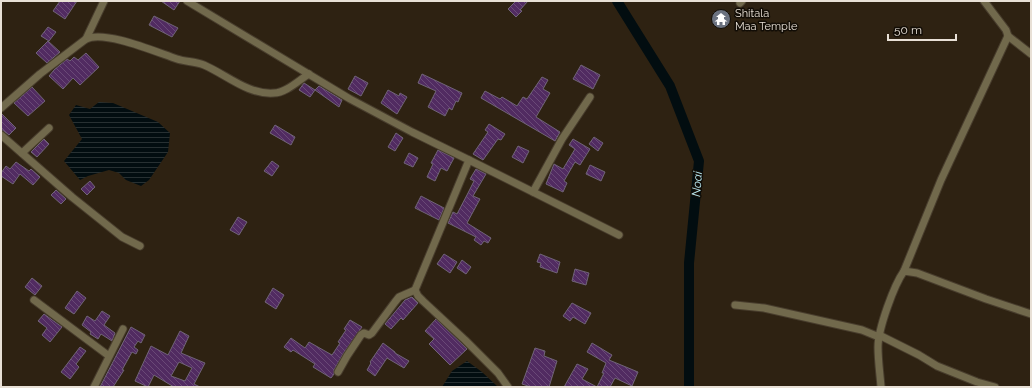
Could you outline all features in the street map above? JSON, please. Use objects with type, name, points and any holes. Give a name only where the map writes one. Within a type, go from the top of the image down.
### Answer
[{"type":"street","points":[[86,39],[104,1]]},
{"type":"street","points":[[187,1],[350,99],[412,132],[619,235]]},
{"type":"street","points":[[984,1],[1006,30],[1008,36],[1031,54]]},
{"type":"street","points":[[881,387],[878,347],[879,336],[894,288],[904,271],[941,180],[1008,36]]},
{"type":"street","points":[[1,108],[40,74],[90,37],[100,37],[138,45],[180,60],[202,64],[230,80],[263,93],[282,92],[309,74]]},
{"type":"street","points":[[533,192],[562,139],[590,98]]},
{"type":"street","points":[[22,153],[49,128]]},
{"type":"street","points":[[1,135],[122,238],[140,246]]},
{"type":"street","points":[[469,160],[416,290],[418,296],[498,373],[508,387]]},
{"type":"street","points":[[904,271],[917,273],[1031,314]]},
{"type":"street","points":[[338,372],[346,356],[361,335],[364,333],[369,335],[372,334],[394,302],[416,290]]},
{"type":"street","points":[[34,300],[109,356]]},
{"type":"street","points":[[735,305],[764,308],[862,330],[879,336],[919,355],[937,366],[977,382],[995,387]]},
{"type":"street","points":[[94,387],[123,329]]},
{"type":"shaded area","points":[[99,102],[113,103],[158,122],[170,133],[168,152],[149,180],[141,186],[126,180],[119,173],[109,170],[80,180],[64,161],[82,139],[69,115],[76,105],[90,109]]},
{"type":"shaded area","points":[[467,361],[482,372],[498,387],[442,387],[452,371]]},
{"type":"building","points":[[60,1],[77,1],[65,19],[53,11]]},
{"type":"building","points":[[161,1],[180,1],[174,10]]},
{"type":"building","points":[[516,1],[528,1],[516,17],[508,9]]},
{"type":"building","points":[[154,16],[178,28],[172,37],[149,25]]},
{"type":"building","points":[[48,27],[56,32],[49,41],[41,36]]},
{"type":"building","points":[[48,41],[60,52],[47,63],[36,53]]},
{"type":"building","points":[[86,53],[99,67],[80,85],[73,78],[63,89],[49,76],[67,59],[70,61],[74,57],[78,60]]},
{"type":"building","points":[[581,65],[600,75],[593,89],[573,79]]},
{"type":"building","points":[[422,74],[462,93],[458,102],[456,101],[452,110],[449,108],[445,116],[428,107],[436,91],[418,83]]},
{"type":"building","points":[[355,76],[368,83],[361,96],[348,89]]},
{"type":"building","points":[[542,77],[548,80],[543,89],[550,93],[536,117],[560,132],[555,141],[481,98],[485,91],[500,99],[502,97],[517,106],[523,97],[527,99]]},
{"type":"building","points":[[304,83],[315,90],[310,97],[299,90]]},
{"type":"building","points":[[319,86],[342,100],[339,107],[315,90]]},
{"type":"building","points":[[32,87],[45,101],[28,116],[14,103]]},
{"type":"building","points":[[388,90],[399,96],[400,93],[407,97],[397,114],[381,103]]},
{"type":"building","points":[[1,113],[16,128],[9,135],[1,129]]},
{"type":"building","points":[[489,124],[505,134],[501,140],[498,139],[483,160],[473,154],[488,132],[485,130]]},
{"type":"building","points":[[275,125],[295,137],[291,145],[270,133]]},
{"type":"building","points":[[396,133],[403,138],[395,151],[388,147]]},
{"type":"building","points":[[594,137],[603,143],[598,151],[589,144]]},
{"type":"building","points":[[44,139],[49,144],[37,157],[31,152]]},
{"type":"building","points":[[573,139],[590,149],[580,165],[575,162],[564,181],[567,183],[563,192],[546,184],[554,164],[563,169],[575,149],[569,145]]},
{"type":"building","points":[[518,146],[529,151],[523,163],[512,157]]},
{"type":"building","points":[[438,150],[454,158],[447,171],[441,168],[435,181],[427,177],[433,164],[431,163]]},
{"type":"building","points":[[409,153],[418,158],[413,167],[404,163]]},
{"type":"building","points":[[272,161],[279,166],[272,176],[264,171]]},
{"type":"building","points":[[16,162],[29,171],[31,169],[40,177],[33,185],[20,174],[13,184],[1,176],[1,173],[6,166],[10,169]]},
{"type":"building","points":[[590,165],[605,172],[601,181],[586,174]]},
{"type":"building","points":[[476,169],[486,174],[473,196],[480,199],[467,223],[491,238],[488,243],[484,241],[481,245],[474,240],[476,237],[448,223],[453,212],[457,214],[468,193],[474,181],[470,179]]},
{"type":"building","points":[[90,181],[95,187],[87,195],[81,189]]},
{"type":"building","points":[[56,190],[66,199],[61,204],[51,195]]},
{"type":"building","points":[[421,196],[444,208],[439,220],[415,208]]},
{"type":"building","points":[[238,217],[247,222],[239,235],[230,230]]},
{"type":"building","points":[[444,254],[457,262],[450,273],[437,264]]},
{"type":"building","points":[[540,254],[560,262],[557,273],[540,267],[541,263],[537,262]]},
{"type":"building","points":[[462,260],[471,267],[466,274],[457,268]]},
{"type":"building","points":[[575,269],[589,273],[586,285],[572,281]]},
{"type":"building","points":[[32,278],[42,286],[35,295],[25,287]]},
{"type":"building","points":[[273,288],[284,295],[276,309],[265,302]]},
{"type":"building","points":[[77,291],[86,298],[74,314],[65,308]]},
{"type":"building","points":[[412,297],[418,303],[403,320],[401,318],[391,329],[385,324],[405,300]]},
{"type":"building","points":[[572,303],[591,313],[585,324],[573,317],[570,321],[563,316]]},
{"type":"building","points":[[102,311],[110,316],[104,325],[115,333],[112,341],[101,334],[98,339],[90,334],[91,332],[82,325],[87,316],[95,321]]},
{"type":"building","points":[[44,314],[62,327],[50,342],[42,335],[47,328],[38,321]]},
{"type":"building","points":[[436,319],[467,349],[450,365],[429,344],[434,339],[425,331]]},
{"type":"building","points":[[350,320],[362,327],[343,354],[331,378],[313,367],[315,364],[293,350],[291,352],[284,347],[291,338],[305,348],[309,342],[332,355],[340,343],[338,342],[346,330],[344,329]]},
{"type":"building","points":[[131,327],[145,335],[141,343],[138,341],[134,347],[138,350],[136,354],[132,352],[122,370],[124,370],[113,387],[100,387]]},
{"type":"building","points":[[180,331],[189,336],[181,353],[205,363],[194,384],[200,387],[174,387],[154,375],[148,387],[135,381],[151,346],[168,355]],"holes":[[[179,362],[192,368],[185,381],[171,376]]]},
{"type":"building","points":[[383,343],[395,353],[409,361],[404,368],[387,358],[375,376],[367,370],[371,363],[370,362]]},
{"type":"building","points":[[592,343],[612,355],[609,360],[638,372],[632,386],[615,378],[610,387],[597,387],[604,373],[602,373],[606,363],[587,352]]},
{"type":"building","points":[[80,347],[86,351],[76,364],[79,367],[70,379],[61,372]]},
{"type":"building","points":[[535,348],[545,351],[544,356],[557,361],[549,387],[531,387],[522,384]]},
{"type":"building","points":[[577,364],[588,369],[582,379],[597,387],[564,387]]},
{"type":"waterway","name":"Noai","points":[[617,1],[670,86],[699,161],[689,263],[689,387]]},
{"type":"place","name":"Shitala Maa Temple","points":[[721,19]]}]
